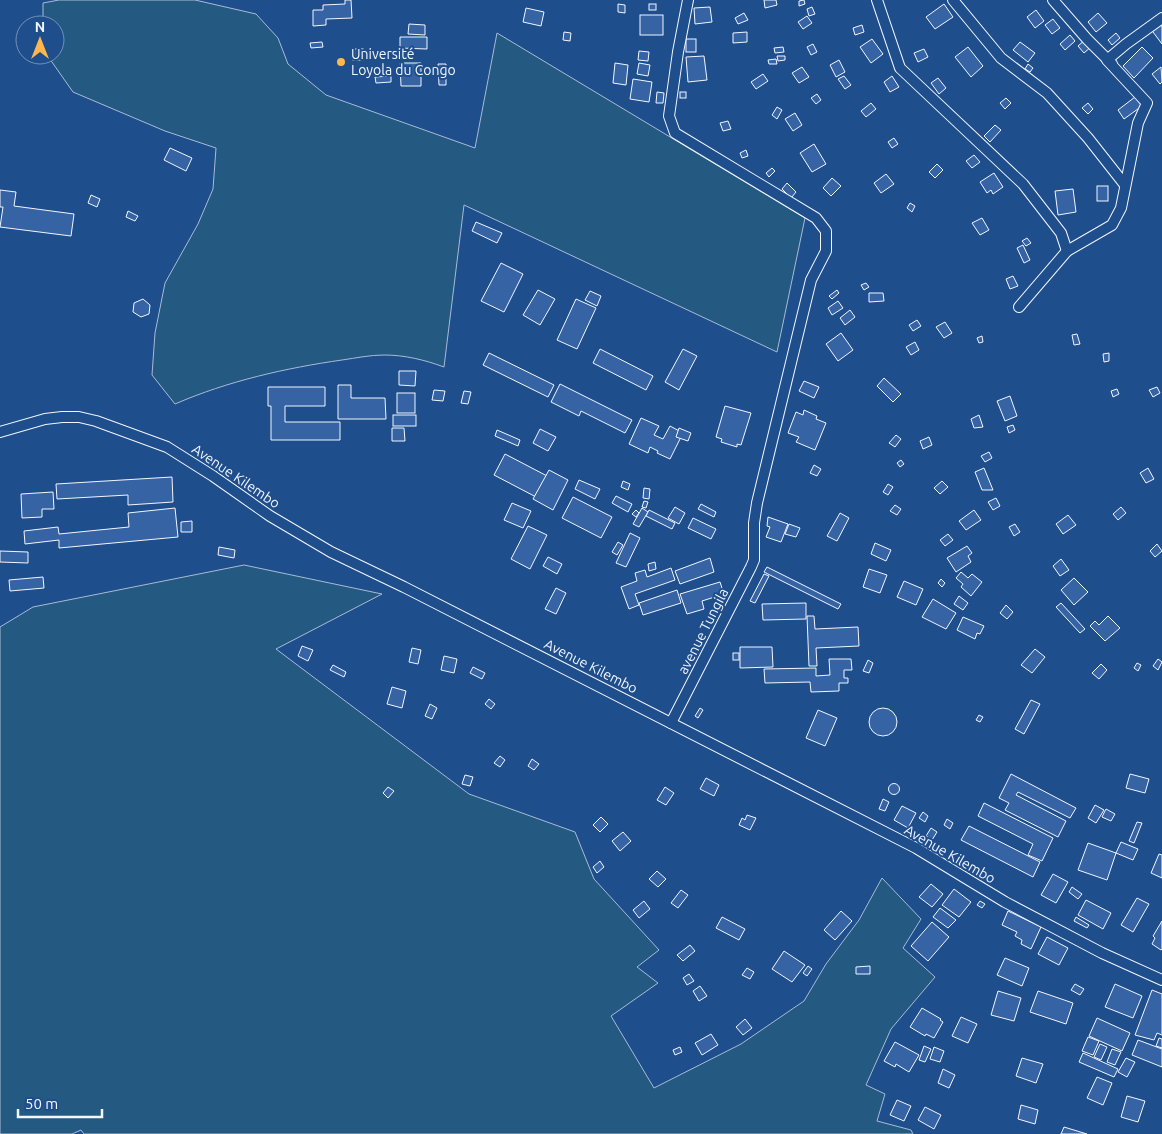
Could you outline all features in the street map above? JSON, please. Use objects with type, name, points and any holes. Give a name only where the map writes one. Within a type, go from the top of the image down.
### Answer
[{"type":"street","name":"avenue Tungila","points":[[671,723],[752,567],[756,503],[811,280],[826,250],[826,231],[816,218],[676,133],[669,116],[688,0]]},
{"type":"street","points":[[878,0],[900,68],[1023,184],[1061,233],[1067,251]]},
{"type":"street","points":[[953,0],[1001,58],[1047,94],[1088,138],[1125,185]]},
{"type":"street","points":[[1019,307],[1067,251],[1112,225],[1121,208],[1138,123],[1147,103],[1053,0]]},
{"type":"street","points":[[1107,60],[1162,18]]},
{"type":"street","name":"Avenue Kilembo","points":[[0,432],[46,420],[62,417],[79,417],[96,421],[166,447],[213,476],[270,516],[331,552],[412,591],[916,848],[1005,902],[1093,948],[1162,980]]},
{"type":"shaded area","points":[[59,0],[195,0],[256,14],[278,38],[288,64],[326,95],[475,148],[497,33],[805,218],[777,352],[464,205],[444,367],[400,356],[363,357],[257,376],[175,404],[152,375],[155,333],[165,283],[198,224],[213,189],[216,148],[165,131],[73,92],[54,65],[65,65],[65,15],[43,15],[43,3]]},
{"type":"shaded area","points":[[244,565],[382,594],[276,649],[469,794],[575,832],[594,879],[659,950],[637,967],[658,983],[611,1016],[654,1088],[741,1044],[804,1001],[826,964],[859,920],[882,878],[921,919],[903,948],[935,977],[891,1029],[866,1085],[885,1094],[877,1121],[911,1130],[913,1134],[84,1134],[81,1130],[72,1134],[0,1134],[0,627],[33,607]]},
{"type":"building","points":[[345,0],[351,0],[352,18],[326,19],[326,25],[313,26],[313,10],[323,10],[323,5],[345,4]]},
{"type":"building","points":[[764,0],[776,0],[777,5],[765,8]]},
{"type":"building","points":[[804,0],[805,4],[799,6],[799,1]]},
{"type":"building","points":[[618,4],[625,5],[625,13],[618,12]]},
{"type":"building","points":[[649,4],[656,4],[656,10],[649,10]]},
{"type":"building","points":[[944,4],[953,17],[935,29],[926,17]]},
{"type":"building","points":[[710,7],[712,22],[695,24],[694,8]]},
{"type":"building","points":[[812,7],[815,14],[809,16],[807,9]]},
{"type":"building","points":[[526,8],[544,12],[541,26],[523,22]]},
{"type":"building","points":[[1036,10],[1044,21],[1035,28],[1027,17]]},
{"type":"building","points":[[744,13],[748,20],[738,24],[735,18]]},
{"type":"building","points":[[1098,13],[1107,23],[1096,32],[1088,22]]},
{"type":"building","points":[[640,15],[663,15],[663,35],[640,35]]},
{"type":"building","points":[[807,16],[812,23],[803,29],[798,22]]},
{"type":"building","points":[[1053,19],[1060,28],[1052,34],[1045,25]]},
{"type":"building","points":[[1159,21],[1162,26],[1162,44],[1150,28]]},
{"type":"building","points":[[409,24],[425,25],[425,35],[408,34]]},
{"type":"building","points":[[862,25],[864,32],[855,35],[853,28]]},
{"type":"building","points":[[564,32],[571,33],[570,41],[563,40]]},
{"type":"building","points":[[747,32],[747,42],[733,43],[733,33]]},
{"type":"building","points":[[1116,33],[1120,38],[1112,45],[1108,40]]},
{"type":"building","points":[[1070,35],[1075,41],[1065,50],[1060,44]]},
{"type":"building","points":[[400,37],[427,37],[427,49],[400,48]]},
{"type":"building","points":[[686,39],[696,39],[696,52],[686,52]]},
{"type":"building","points":[[872,39],[883,54],[871,63],[860,47]]},
{"type":"building","points":[[1086,39],[1092,46],[1084,53],[1078,46]]},
{"type":"building","points":[[322,42],[323,47],[311,48],[310,43]]},
{"type":"building","points":[[1020,42],[1035,53],[1028,62],[1013,50]]},
{"type":"building","points":[[813,44],[817,52],[811,55],[807,47]]},
{"type":"building","points":[[783,47],[784,52],[775,53],[774,48]]},
{"type":"building","points":[[968,47],[983,66],[971,77],[955,57]]},
{"type":"building","points":[[1142,47],[1153,58],[1134,78],[1123,66]]},
{"type":"building","points":[[353,49],[363,49],[363,60],[353,60]]},
{"type":"building","points":[[924,49],[928,57],[918,62],[914,53]]},
{"type":"building","points":[[639,51],[649,52],[648,61],[638,60]]},
{"type":"building","points":[[704,56],[707,80],[688,82],[686,57]]},
{"type":"building","points":[[777,56],[785,56],[785,60],[778,61]]},
{"type":"building","points":[[776,59],[777,64],[769,64],[768,60]]},
{"type":"building","points":[[839,60],[845,72],[836,77],[830,65]]},
{"type":"building","points":[[400,63],[421,63],[421,86],[401,86]]},
{"type":"building","points":[[615,63],[628,65],[626,85],[613,83]]},
{"type":"building","points":[[639,63],[650,65],[648,76],[637,74]]},
{"type":"building","points":[[438,64],[446,64],[446,85],[439,85]]},
{"type":"building","points":[[1028,64],[1033,68],[1030,72],[1025,69]]},
{"type":"building","points":[[390,66],[391,73],[382,74],[381,67]]},
{"type":"building","points":[[802,67],[809,77],[799,83],[792,73]]},
{"type":"building","points":[[1161,67],[1162,82],[1160,84],[1152,74]]},
{"type":"building","points":[[763,74],[768,81],[756,89],[751,82]]},
{"type":"building","points":[[391,76],[391,82],[376,83],[375,77]]},
{"type":"building","points":[[844,76],[851,85],[845,89],[838,79]]},
{"type":"building","points":[[892,76],[899,87],[890,92],[884,82]]},
{"type":"building","points":[[938,78],[946,88],[939,94],[931,83]]},
{"type":"building","points":[[633,79],[652,82],[649,102],[630,99]]},
{"type":"building","points":[[657,92],[664,93],[663,103],[656,103]]},
{"type":"building","points":[[680,92],[686,92],[686,98],[680,98]]},
{"type":"building","points":[[817,94],[821,100],[816,104],[811,98]]},
{"type":"building","points":[[1135,97],[1142,106],[1124,119],[1118,110]]},
{"type":"building","points":[[1006,98],[1011,103],[1005,109],[1000,103]]},
{"type":"building","points":[[871,103],[876,109],[866,117],[861,111]]},
{"type":"building","points":[[1088,103],[1093,109],[1088,114],[1082,108]]},
{"type":"building","points":[[777,107],[782,110],[777,119],[772,115]]},
{"type":"building","points":[[795,113],[802,125],[793,131],[785,119]]},
{"type":"building","points":[[728,121],[731,129],[723,131],[720,123]]},
{"type":"building","points":[[995,125],[1001,130],[990,142],[984,136]]},
{"type":"building","points":[[894,138],[898,144],[892,148],[888,142]]},
{"type":"building","points":[[814,144],[826,164],[812,172],[800,153]]},
{"type":"building","points":[[170,148],[192,158],[186,171],[164,160]]},
{"type":"building","points":[[746,150],[748,156],[742,158],[740,153]]},
{"type":"building","points":[[974,155],[980,162],[972,168],[966,161]]},
{"type":"building","points":[[937,164],[943,170],[935,178],[929,172]]},
{"type":"building","points":[[772,168],[775,171],[769,177],[766,173]]},
{"type":"building","points":[[994,173],[1003,187],[993,194],[991,190],[987,193],[980,182]]},
{"type":"building","points":[[886,174],[894,184],[881,193],[874,183]]},
{"type":"building","points":[[832,178],[841,186],[831,196],[823,188]]},
{"type":"building","points":[[787,183],[796,192],[791,198],[782,189]]},
{"type":"building","points":[[1097,186],[1108,186],[1108,201],[1097,201]]},
{"type":"building","points":[[1073,189],[1076,212],[1058,215],[1055,191]]},
{"type":"building","points":[[0,190],[16,192],[14,206],[74,214],[71,236],[0,227],[3,207],[0,207]]},
{"type":"building","points":[[91,195],[100,199],[97,207],[88,203]]},
{"type":"building","points":[[910,203],[915,206],[912,212],[907,208]]},
{"type":"building","points":[[128,211],[138,216],[135,221],[126,217]]},
{"type":"building","points":[[982,218],[989,230],[980,235],[972,223]]},
{"type":"building","points":[[476,222],[502,233],[497,243],[472,231]]},
{"type":"building","points":[[1027,238],[1031,243],[1026,246],[1022,241]]},
{"type":"building","points":[[1023,245],[1030,260],[1024,263],[1017,248]]},
{"type":"building","points":[[501,263],[523,274],[504,312],[481,301]]},
{"type":"building","points":[[1013,276],[1018,286],[1010,289],[1006,279]]},
{"type":"building","points":[[866,283],[869,287],[864,290],[861,285]]},
{"type":"building","points":[[538,290],[555,299],[540,325],[523,315]]},
{"type":"building","points":[[837,290],[839,293],[832,299],[829,296]]},
{"type":"building","points":[[590,291],[601,296],[597,306],[585,300]]},
{"type":"building","points":[[869,293],[883,293],[884,301],[869,302]]},
{"type":"building","points":[[143,299],[150,305],[149,314],[141,317],[133,312],[134,303]]},
{"type":"building","points":[[576,299],[596,308],[577,349],[557,340]]},
{"type":"building","points":[[838,301],[843,308],[832,315],[828,308]]},
{"type":"building","points":[[850,310],[855,317],[845,325],[840,318]]},
{"type":"building","points":[[917,320],[921,326],[913,331],[909,325]]},
{"type":"building","points":[[945,322],[952,333],[944,338],[936,327]]},
{"type":"building","points":[[841,333],[853,350],[838,361],[826,344]]},
{"type":"building","points":[[1077,334],[1080,344],[1074,345],[1072,335]]},
{"type":"building","points":[[982,336],[983,342],[979,343],[977,338]]},
{"type":"building","points":[[915,342],[919,350],[911,355],[906,347]]},
{"type":"building","points":[[600,349],[653,376],[646,390],[593,363]]},
{"type":"building","points":[[683,349],[697,356],[679,390],[665,382]]},
{"type":"building","points":[[489,353],[554,385],[548,397],[483,365]]},
{"type":"building","points":[[1109,353],[1109,361],[1104,362],[1103,354]]},
{"type":"building","points":[[399,371],[416,371],[415,386],[399,385]]},
{"type":"building","points":[[884,378],[901,394],[893,402],[877,386]]},
{"type":"building","points":[[804,381],[819,387],[814,398],[799,391]]},
{"type":"building","points":[[560,384],[632,420],[625,433],[581,411],[579,416],[551,402]]},
{"type":"building","points":[[338,385],[351,385],[351,398],[385,398],[386,419],[338,419]]},
{"type":"building","points":[[268,387],[325,387],[325,406],[285,406],[285,422],[340,422],[340,440],[271,440],[271,406],[268,406]]},
{"type":"building","points":[[1157,387],[1160,393],[1153,397],[1149,390]]},
{"type":"building","points":[[1117,389],[1119,394],[1113,397],[1111,391]]},
{"type":"building","points":[[434,390],[445,391],[443,401],[432,400]]},
{"type":"building","points":[[464,391],[471,392],[468,404],[461,403]]},
{"type":"building","points":[[397,393],[415,393],[415,413],[397,413]]},
{"type":"building","points":[[1010,396],[1017,416],[1005,421],[997,401]]},
{"type":"building","points":[[725,406],[751,413],[741,445],[737,444],[737,447],[721,442],[722,439],[716,437]]},
{"type":"building","points":[[804,410],[817,416],[816,419],[826,423],[815,450],[796,442],[799,437],[788,433],[796,412],[803,415]]},
{"type":"building","points":[[393,415],[416,415],[416,426],[393,426]]},
{"type":"building","points":[[979,415],[983,427],[974,428],[971,419]]},
{"type":"building","points":[[641,418],[659,426],[654,435],[663,439],[670,426],[683,433],[670,459],[657,453],[658,451],[650,447],[648,453],[629,444]]},
{"type":"building","points":[[1013,425],[1015,430],[1009,433],[1007,427]]},
{"type":"building","points":[[392,428],[404,428],[405,441],[392,441]]},
{"type":"building","points":[[679,428],[691,433],[688,441],[676,437]]},
{"type":"building","points":[[540,429],[556,437],[548,451],[533,443]]},
{"type":"building","points":[[497,430],[520,440],[518,446],[495,436]]},
{"type":"building","points":[[896,435],[901,439],[895,447],[889,443]]},
{"type":"building","points":[[929,437],[932,445],[923,449],[920,441]]},
{"type":"building","points":[[989,452],[992,458],[985,462],[981,456]]},
{"type":"building","points":[[505,454],[549,477],[538,498],[494,475]]},
{"type":"building","points":[[901,460],[904,464],[900,467],[897,463]]},
{"type":"building","points":[[814,465],[821,469],[817,476],[810,473]]},
{"type":"building","points":[[984,468],[993,490],[982,490],[975,472]]},
{"type":"building","points":[[1148,468],[1154,479],[1146,483],[1140,473]]},
{"type":"building","points":[[549,470],[568,480],[553,510],[533,499]]},
{"type":"building","points":[[172,477],[173,502],[128,505],[128,495],[57,499],[56,484]]},
{"type":"building","points":[[579,480],[600,489],[595,499],[575,489]]},
{"type":"building","points":[[623,481],[630,484],[628,490],[621,487]]},
{"type":"building","points":[[942,481],[948,487],[940,494],[934,488]]},
{"type":"building","points":[[888,484],[893,487],[888,495],[883,492]]},
{"type":"building","points":[[644,488],[650,489],[649,499],[643,498]]},
{"type":"building","points":[[53,492],[54,509],[42,509],[42,517],[22,518],[21,494]]},
{"type":"building","points":[[616,496],[632,504],[628,512],[612,503]]},
{"type":"building","points":[[573,497],[612,517],[601,538],[562,518]]},
{"type":"building","points":[[996,498],[1000,506],[993,510],[988,502]]},
{"type":"building","points":[[644,501],[648,502],[646,508],[642,507]]},
{"type":"building","points":[[512,503],[531,511],[523,528],[504,520]]},
{"type":"building","points":[[701,504],[716,512],[714,517],[698,509]]},
{"type":"building","points":[[895,505],[901,509],[897,515],[890,511]]},
{"type":"building","points":[[675,507],[685,513],[679,524],[668,518]]},
{"type":"building","points":[[1121,507],[1126,513],[1118,520],[1113,514]]},
{"type":"building","points":[[175,508],[178,537],[59,548],[59,540],[25,544],[24,531],[58,527],[59,534],[129,527],[128,513]]},
{"type":"building","points":[[642,508],[648,512],[639,527],[633,524]]},
{"type":"building","points":[[636,510],[639,513],[636,517],[632,514]]},
{"type":"building","points":[[649,510],[675,523],[672,529],[646,516]]},
{"type":"building","points":[[974,510],[981,520],[966,530],[959,521]]},
{"type":"building","points":[[840,513],[849,518],[837,541],[827,536]]},
{"type":"building","points":[[1068,515],[1076,525],[1063,534],[1056,524]]},
{"type":"building","points":[[768,517],[788,524],[781,542],[766,537],[770,527],[767,526]]},
{"type":"building","points":[[693,518],[716,529],[711,539],[688,528]]},
{"type":"building","points":[[192,521],[192,532],[181,532],[181,522]]},
{"type":"building","points":[[789,524],[800,528],[796,537],[785,534]]},
{"type":"building","points":[[1015,524],[1020,532],[1014,536],[1009,527]]},
{"type":"building","points":[[528,526],[547,535],[530,569],[511,559]]},
{"type":"building","points":[[630,533],[640,538],[626,567],[616,563]]},
{"type":"building","points":[[948,534],[953,540],[945,546],[940,540]]},
{"type":"building","points":[[618,542],[623,545],[617,555],[612,552]]},
{"type":"building","points":[[875,543],[891,550],[886,561],[871,554]]},
{"type":"building","points":[[1157,544],[1162,551],[1155,557],[1150,551]]},
{"type":"building","points":[[967,546],[972,553],[968,556],[971,562],[956,572],[947,558]]},
{"type":"building","points":[[219,547],[235,550],[234,558],[218,555]]},
{"type":"building","points":[[0,551],[28,552],[28,563],[0,562]]},
{"type":"building","points":[[548,557],[562,564],[557,574],[543,566]]},
{"type":"building","points":[[710,558],[714,572],[680,584],[675,571]]},
{"type":"building","points":[[1061,559],[1069,570],[1060,576],[1053,566]]},
{"type":"building","points":[[655,562],[656,569],[649,571],[648,564]]},
{"type":"building","points":[[767,567],[841,604],[838,609],[764,572]]},
{"type":"building","points":[[671,568],[675,580],[635,594],[639,605],[629,609],[621,587],[637,581],[635,573],[645,570],[647,577]]},
{"type":"building","points":[[869,569],[887,575],[880,593],[863,587]]},
{"type":"building","points":[[961,572],[968,578],[972,574],[982,582],[971,596],[961,587],[963,584],[956,578]]},
{"type":"building","points":[[764,574],[769,576],[755,603],[750,601]]},
{"type":"building","points":[[43,577],[44,588],[10,591],[9,580]]},
{"type":"building","points":[[1074,578],[1088,592],[1074,605],[1061,590]]},
{"type":"building","points":[[941,579],[945,583],[942,587],[938,583]]},
{"type":"building","points":[[904,581],[923,589],[916,605],[897,597]]},
{"type":"building","points":[[720,582],[724,594],[702,601],[704,609],[687,614],[680,594]]},
{"type":"building","points":[[556,588],[566,593],[556,614],[545,609]]},
{"type":"building","points":[[677,590],[681,603],[643,615],[639,603]]},
{"type":"building","points":[[959,596],[968,603],[963,610],[954,604]]},
{"type":"building","points":[[933,599],[956,613],[946,629],[922,617]]},
{"type":"building","points":[[806,603],[806,619],[763,620],[762,604]]},
{"type":"building","points":[[1061,603],[1085,629],[1080,633],[1056,607]]},
{"type":"building","points":[[1006,605],[1013,612],[1007,619],[1000,613]]},
{"type":"building","points":[[807,616],[814,616],[815,629],[858,627],[859,646],[816,648],[817,666],[809,666]]},
{"type":"building","points":[[1108,616],[1120,628],[1105,641],[1090,626],[1095,621],[1099,625]]},
{"type":"building","points":[[963,617],[984,626],[980,634],[977,633],[975,639],[957,630]]},
{"type":"building","points":[[302,646],[313,650],[308,661],[298,656]]},
{"type":"building","points":[[740,647],[772,647],[773,667],[740,668]]},
{"type":"building","points":[[412,648],[421,650],[418,664],[409,662]]},
{"type":"building","points":[[1035,649],[1045,657],[1032,673],[1021,665]]},
{"type":"building","points":[[733,653],[739,653],[739,660],[733,660]]},
{"type":"building","points":[[444,656],[457,659],[454,673],[441,670]]},
{"type":"building","points":[[829,659],[851,659],[852,670],[844,670],[844,678],[848,678],[848,683],[839,683],[839,691],[811,692],[810,682],[765,683],[764,669],[816,668],[816,676],[830,675]]},
{"type":"building","points":[[1158,659],[1162,662],[1158,670],[1153,666]]},
{"type":"building","points":[[868,660],[873,663],[869,673],[863,671]]},
{"type":"building","points":[[1137,663],[1141,665],[1138,671],[1134,668]]},
{"type":"building","points":[[1101,664],[1107,670],[1099,679],[1092,673]]},
{"type":"building","points":[[333,665],[346,672],[344,677],[330,670]]},
{"type":"building","points":[[473,667],[485,673],[482,679],[470,673]]},
{"type":"building","points":[[610,673],[619,678],[616,682],[607,677]]},
{"type":"building","points":[[392,687],[406,691],[402,708],[387,704]]},
{"type":"building","points":[[489,699],[495,704],[491,709],[485,704]]},
{"type":"building","points":[[1031,700],[1040,704],[1024,734],[1015,729]]},
{"type":"building","points":[[430,704],[437,708],[432,719],[425,716]]},
{"type":"building","points":[[700,708],[703,710],[698,718],[695,716]]},
{"type":"building","points":[[883,708],[893,712],[897,722],[893,732],[883,736],[873,732],[869,722],[873,712]]},
{"type":"building","points":[[818,710],[837,718],[825,746],[806,738]]},
{"type":"building","points":[[979,715],[983,717],[980,722],[976,720]]},
{"type":"building","points":[[500,756],[505,760],[500,767],[494,763]]},
{"type":"building","points":[[532,759],[539,764],[534,770],[528,766]]},
{"type":"building","points":[[1011,774],[1076,808],[1070,818],[1018,792],[1016,795],[1066,821],[1058,837],[1005,810],[1009,803],[999,798]]},
{"type":"building","points":[[1130,774],[1149,779],[1145,793],[1126,788]]},
{"type":"building","points":[[465,775],[473,777],[470,786],[462,784]]},
{"type":"building","points":[[706,778],[719,785],[714,796],[700,789]]},
{"type":"building","points":[[894,783],[900,789],[894,795],[888,789]]},
{"type":"building","points":[[388,787],[394,791],[388,798],[383,793]]},
{"type":"building","points":[[665,787],[674,793],[666,805],[657,800]]},
{"type":"building","points":[[883,799],[889,802],[885,811],[879,809]]},
{"type":"building","points":[[984,803],[1053,838],[1042,861],[1028,855],[1033,844],[978,816]]},
{"type":"building","points":[[1095,805],[1104,810],[1096,823],[1088,818]]},
{"type":"building","points":[[902,806],[916,813],[908,828],[894,820]]},
{"type":"building","points":[[1106,809],[1115,814],[1111,821],[1102,817]]},
{"type":"building","points":[[923,812],[928,816],[925,822],[919,818]]},
{"type":"building","points":[[747,815],[756,818],[750,830],[739,825],[742,818],[745,820]]},
{"type":"building","points":[[601,817],[608,824],[600,832],[593,825]]},
{"type":"building","points":[[947,819],[953,823],[950,829],[944,825]]},
{"type":"building","points":[[1137,822],[1142,823],[1134,843],[1129,841]]},
{"type":"building","points":[[969,826],[1040,862],[1033,877],[961,840]]},
{"type":"building","points":[[931,828],[937,832],[932,840],[926,836]]},
{"type":"building","points":[[623,832],[631,841],[620,851],[612,841]]},
{"type":"building","points":[[1121,842],[1138,849],[1133,860],[1116,853]]},
{"type":"building","points":[[1088,843],[1116,853],[1107,880],[1078,870]]},
{"type":"building","points":[[1159,854],[1162,855],[1162,878],[1151,873]]},
{"type":"building","points":[[600,861],[604,867],[597,873],[593,867]]},
{"type":"building","points":[[657,871],[666,879],[658,887],[649,879]]},
{"type":"building","points":[[1053,874],[1068,882],[1056,903],[1041,895]]},
{"type":"building","points":[[931,884],[943,894],[932,907],[919,897]]},
{"type":"building","points":[[1072,887],[1082,894],[1078,899],[1069,892]]},
{"type":"building","points":[[954,889],[971,902],[959,917],[942,905]]},
{"type":"building","points":[[681,890],[688,895],[678,908],[671,903]]},
{"type":"building","points":[[1137,898],[1149,904],[1133,932],[1121,925]]},
{"type":"building","points":[[1086,900],[1111,913],[1103,929],[1078,915]]},
{"type":"building","points":[[644,901],[650,909],[639,918],[633,910]]},
{"type":"building","points":[[980,901],[985,904],[982,908],[977,905]]},
{"type":"building","points":[[940,908],[956,920],[948,928],[933,917]]},
{"type":"building","points":[[841,911],[852,921],[835,940],[824,930]]},
{"type":"building","points":[[1008,911],[1041,927],[1031,949],[1021,944],[1022,940],[1015,936],[1017,932],[1002,925]]},
{"type":"building","points":[[722,917],[745,929],[739,940],[716,928]]},
{"type":"building","points":[[1076,917],[1089,925],[1087,928],[1074,921]]},
{"type":"building","points":[[1162,921],[1161,950],[1152,944],[1155,938],[1153,936]]},
{"type":"building","points":[[932,922],[949,937],[928,961],[911,946]]},
{"type":"building","points":[[1047,937],[1068,948],[1059,965],[1038,954]]},
{"type":"building","points":[[690,945],[695,951],[683,961],[677,955]]},
{"type":"building","points":[[784,951],[805,965],[792,982],[772,969]]},
{"type":"building","points":[[1005,958],[1029,968],[1022,986],[997,975]]},
{"type":"building","points":[[808,966],[812,969],[807,976],[803,973]]},
{"type":"building","points":[[870,966],[870,974],[856,974],[856,967]]},
{"type":"building","points":[[747,968],[754,972],[750,979],[742,975]]},
{"type":"building","points":[[689,974],[694,981],[687,985],[683,978]]},
{"type":"building","points":[[1075,984],[1084,989],[1080,995],[1071,990]]},
{"type":"building","points":[[1115,984],[1142,996],[1133,1018],[1105,1007]]},
{"type":"building","points":[[700,986],[707,996],[699,1001],[693,991]]},
{"type":"building","points":[[1152,990],[1162,994],[1162,1035],[1157,1033],[1154,1040],[1135,1035]]},
{"type":"building","points":[[998,991],[1021,998],[1014,1021],[991,1015]]},
{"type":"building","points":[[1038,991],[1073,1003],[1066,1024],[1030,1012]]},
{"type":"building","points":[[922,1008],[943,1022],[934,1038],[926,1034],[925,1036],[910,1027]]},
{"type":"building","points":[[961,1017],[977,1024],[968,1043],[952,1036]]},
{"type":"building","points":[[1097,1018],[1130,1033],[1122,1051],[1089,1036]]},
{"type":"building","points":[[745,1019],[752,1028],[743,1035],[736,1027]]},
{"type":"building","points":[[711,1034],[718,1045],[702,1055],[695,1043]]},
{"type":"building","points":[[1088,1037],[1099,1041],[1093,1055],[1082,1051]]},
{"type":"building","points":[[1159,1038],[1162,1039],[1162,1048],[1156,1046]]},
{"type":"building","points":[[1138,1040],[1162,1049],[1162,1067],[1132,1055]]},
{"type":"building","points":[[895,1042],[919,1055],[909,1072],[896,1064],[895,1067],[884,1061]]},
{"type":"building","points":[[1100,1044],[1107,1047],[1101,1060],[1094,1057]]},
{"type":"building","points":[[924,1046],[931,1049],[925,1062],[919,1060]]},
{"type":"building","points":[[680,1047],[682,1052],[675,1055],[673,1050]]},
{"type":"building","points":[[934,1047],[944,1051],[940,1062],[930,1059]]},
{"type":"building","points":[[1112,1049],[1121,1052],[1115,1065],[1107,1062]]},
{"type":"building","points":[[1083,1053],[1118,1069],[1114,1077],[1079,1062]]},
{"type":"building","points":[[1022,1058],[1043,1064],[1036,1083],[1016,1076]]},
{"type":"building","points":[[1126,1058],[1135,1062],[1127,1077],[1118,1072]]},
{"type":"building","points":[[943,1069],[955,1075],[949,1088],[938,1083]]},
{"type":"building","points":[[1097,1077],[1112,1083],[1103,1105],[1087,1098]]},
{"type":"building","points":[[1127,1096],[1145,1101],[1138,1122],[1121,1117]]},
{"type":"building","points":[[897,1100],[911,1106],[904,1121],[890,1115]]},
{"type":"building","points":[[1021,1105],[1038,1110],[1035,1124],[1018,1119]]},
{"type":"building","points":[[925,1107],[941,1115],[934,1129],[918,1120]]},
{"type":"building","points":[[1064,1127],[1087,1134],[1061,1134]]},
{"type":"place","name":"Université Loyola du Congo","points":[[341,62]]}]
